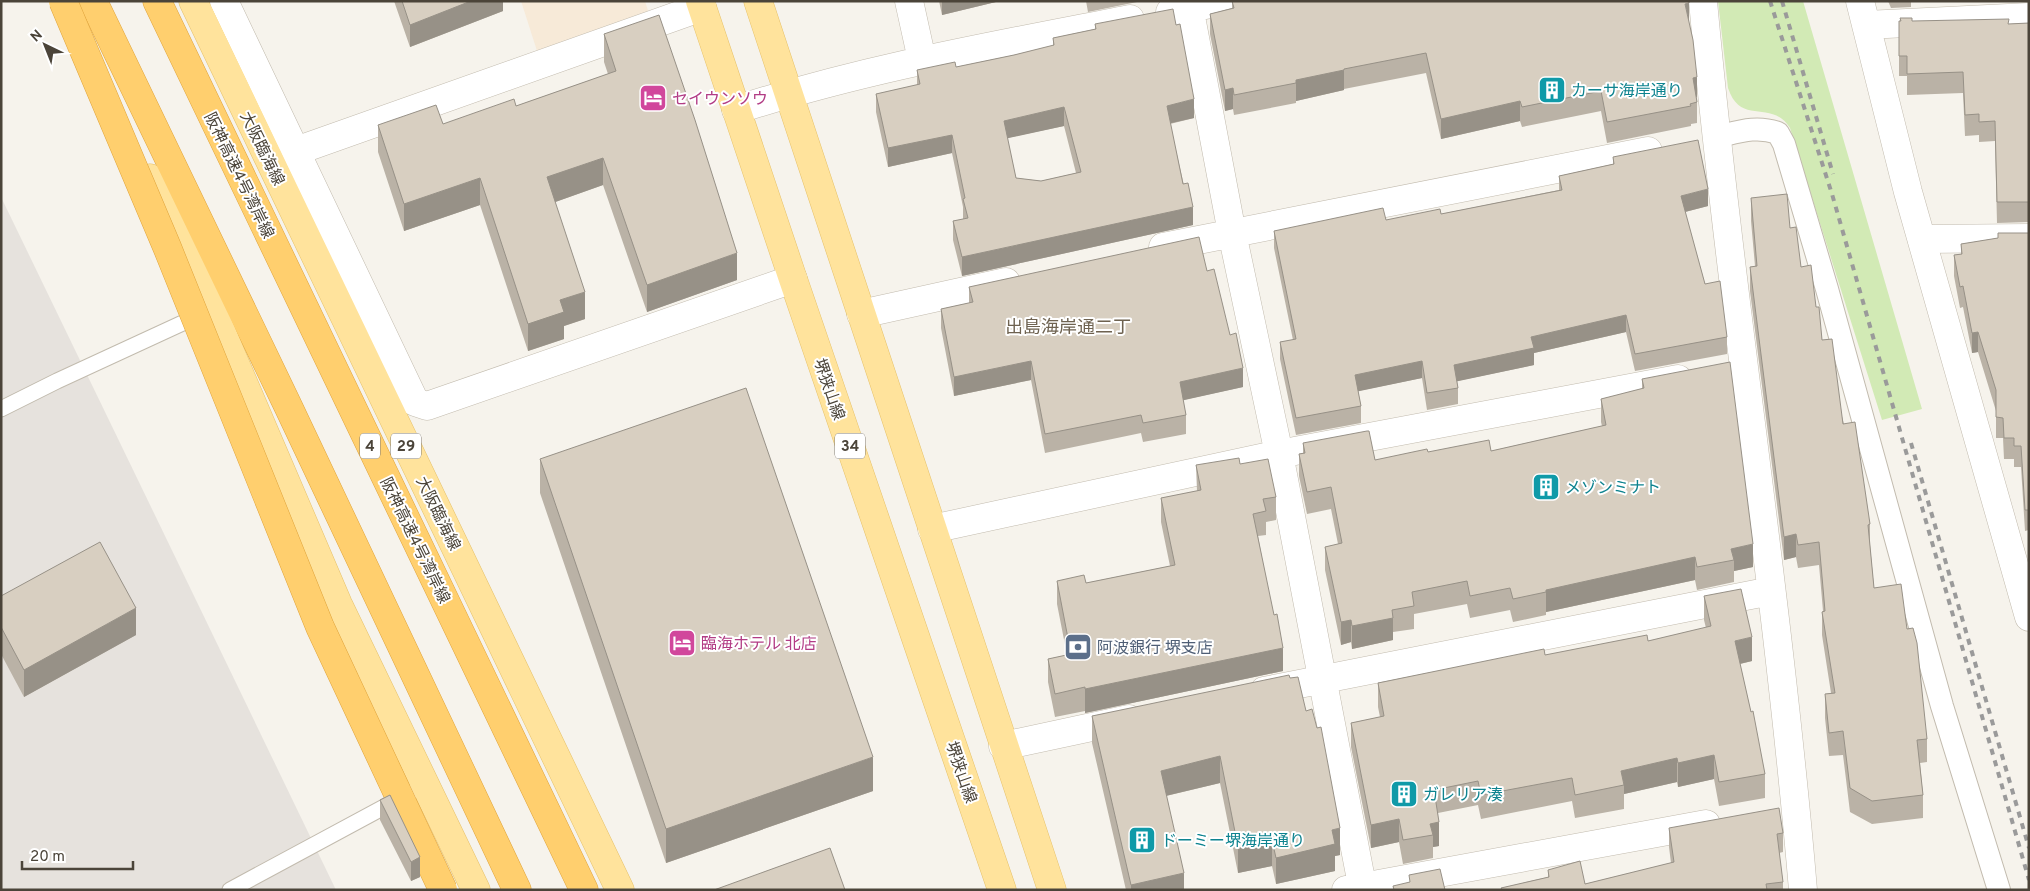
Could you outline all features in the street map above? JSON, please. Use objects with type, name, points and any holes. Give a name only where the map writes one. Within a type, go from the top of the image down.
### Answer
[{"type":"highway","points":[[63,1],[167,247],[320,627],[442,890]]},
{"type":"highway","points":[[93,1],[284,397],[517,890]]},
{"type":"highway","name":"阪神高速4号湾岸線","points":[[157,1],[584,890]]},
{"type":"highway","points":[[540,798],[589,890]]},
{"type":"main road","points":[[59,1],[187,251],[338,604],[476,890]]},
{"type":"main road","name":"大阪臨海線","points":[[193,1],[620,890]]},
{"type":"main road","points":[[758,1],[1052,890]]},
{"type":"main road","name":"堺狭山線","points":[[701,4],[1002,890]]},
{"type":"street","points":[[224,1],[415,402],[427,406],[793,279]]},
{"type":"street","points":[[909,1],[922,60]]},
{"type":"street","points":[[736,110],[788,93],[922,60],[1188,5],[1225,1]]},
{"type":"street","points":[[1703,1],[1696,141],[1745,366],[1796,808],[1803,890]]},
{"type":"street","points":[[296,151],[701,4]]},
{"type":"street","points":[[1188,5],[1232,233],[1279,454],[1322,679],[1357,889],[1729,820]]},
{"type":"street","points":[[2029,17],[1863,13],[1922,239],[2029,617]]},
{"type":"street","points":[[1139,252],[1750,129],[1765,128],[1778,133],[1784,144],[1827,289],[1942,706],[1998,890]]},
{"type":"street","points":[[1922,239],[2029,238]]},
{"type":"street","points":[[861,314],[1033,276]]},
{"type":"street","points":[[932,529],[1279,454],[1745,366]]},
{"type":"street","points":[[1244,695],[1771,590]]},
{"type":"street","points":[[1003,746],[1158,713]]},
{"type":"street","points":[[1767,813],[1796,808]]},
{"type":"lane","points":[[1,409],[57,381],[212,310]]},
{"type":"lane","points":[[230,890],[425,785]]},
{"type":"shaded area","points":[[521,1],[645,1],[650,17],[538,54]]},
{"type":"shaded area","points":[[1,197],[152,509],[336,890],[1,890]]},
{"type":"green space","points":[[1718,1],[1803,1],[1922,409],[1882,420],[1790,128],[1782,119],[1774,115],[1748,110],[1740,106],[1734,100],[1728,88]]},
{"type":"building","points":[[402,1],[471,1],[410,25]]},
{"type":"building","points":[[1232,1],[1689,1],[1689,3],[1685,4],[1693,40],[1697,77],[1693,78],[1697,102],[1690,104],[1691,106],[1607,122],[1601,91],[1522,107],[1520,101],[1441,119],[1426,53],[1344,69],[1296,80],[1296,83],[1234,95],[1233,88],[1225,90],[1210,14],[1234,8]]},
{"type":"building","points":[[1173,9],[1176,25],[1180,24],[1194,99],[1167,106],[1183,184],[1188,183],[1193,207],[962,257],[953,221],[968,218],[952,135],[888,148],[876,94],[920,84],[917,70],[955,62],[956,67],[1054,45],[1053,38],[1096,29],[1095,24]],"holes":[[[1064,107],[1081,172],[1041,181],[1016,178],[1004,121]]]},
{"type":"building","points":[[659,15],[695,120],[737,253],[647,285],[603,158],[547,177],[585,292],[560,300],[564,312],[528,324],[480,178],[404,204],[378,125],[436,105],[443,124],[514,99],[516,106],[616,71],[604,34]]},
{"type":"building","points":[[1900,18],[1912,18],[1912,21],[2009,19],[2008,24],[2029,23],[2029,202],[1997,202],[1995,121],[1979,122],[1979,114],[1965,115],[1963,72],[1907,74],[1907,56],[1899,56]]},
{"type":"building","points":[[1698,140],[1708,189],[1681,196],[1705,284],[1720,281],[1727,337],[1635,354],[1626,315],[1531,337],[1534,348],[1454,365],[1458,388],[1427,393],[1422,361],[1355,375],[1361,406],[1296,418],[1280,342],[1296,339],[1274,231],[1383,208],[1386,220],[1440,209],[1441,214],[1562,190],[1559,176],[1614,164],[1613,157]]},
{"type":"building","points":[[1787,194],[1790,228],[1796,227],[1801,267],[1811,265],[1816,307],[1819,307],[1822,340],[1832,339],[1843,424],[1855,422],[1870,524],[1868,525],[1874,588],[1901,584],[1907,629],[1913,628],[1917,643],[1927,739],[1917,740],[1923,795],[1872,801],[1850,788],[1843,731],[1829,733],[1825,694],[1835,693],[1822,612],[1825,611],[1819,542],[1798,545],[1796,534],[1784,537],[1750,267],[1757,266],[1751,198]]},
{"type":"building","points":[[1998,233],[2029,233],[2029,510],[2025,510],[2021,446],[2014,446],[2014,438],[2004,438],[2003,418],[1996,417],[1996,390],[1978,332],[1972,333],[1963,286],[1960,287],[1954,255],[1962,254],[1961,244],[1998,238]]},
{"type":"building","points":[[1199,237],[1207,271],[1214,269],[1230,335],[1236,333],[1243,368],[1180,382],[1186,415],[1143,423],[1141,415],[1045,434],[1031,361],[954,377],[941,309],[973,302],[969,287]]},
{"type":"building","points":[[1730,362],[1753,544],[1731,549],[1734,560],[1697,567],[1695,557],[1513,599],[1510,588],[1470,596],[1467,581],[1412,592],[1414,606],[1392,610],[1393,618],[1352,626],[1351,620],[1341,622],[1325,547],[1342,543],[1331,487],[1307,492],[1299,454],[1305,453],[1303,443],[1369,431],[1375,460],[1427,449],[1428,452],[1489,440],[1491,451],[1606,425],[1601,399],[1644,388],[1642,379]]},
{"type":"building","points":[[746,388],[873,757],[666,829],[540,459]]},
{"type":"building","points":[[1239,458],[1240,464],[1268,459],[1276,497],[1263,499],[1266,511],[1253,514],[1274,615],[1277,614],[1283,648],[1055,694],[1048,659],[1071,654],[1057,581],[1084,575],[1086,583],[1175,565],[1161,498],[1201,490],[1196,465]]},
{"type":"building","points":[[100,542],[136,608],[24,670],[1,627],[1,596]]},
{"type":"building","points":[[1741,589],[1752,637],[1735,641],[1751,712],[1753,711],[1765,774],[1719,782],[1714,755],[1678,763],[1677,758],[1621,771],[1624,785],[1575,795],[1572,778],[1481,795],[1478,781],[1434,790],[1439,822],[1430,824],[1433,835],[1403,840],[1399,819],[1371,825],[1351,723],[1384,716],[1378,683],[1544,649],[1545,655],[1647,635],[1648,641],[1711,626],[1704,596]]},
{"type":"building","points":[[1289,675],[1290,678],[1298,677],[1306,711],[1312,709],[1317,728],[1321,727],[1340,828],[1332,830],[1335,844],[1276,858],[1272,840],[1238,847],[1220,756],[1161,771],[1184,873],[1131,885],[1092,716]]},
{"type":"building","points":[[390,795],[420,857],[411,862],[380,800]]},
{"type":"building","points":[[1779,808],[1783,833],[1777,834],[1783,882],[1766,884],[1767,890],[1502,890],[1501,888],[1549,877],[1548,870],[1580,861],[1585,884],[1674,862],[1669,828]]},
{"type":"building","points":[[830,848],[845,890],[714,890]]},
{"type":"building","points":[[1440,869],[1445,890],[1394,890],[1393,886],[1410,882],[1409,875]]},
{"type":"railway","points":[[1770,1],[1832,194],[2029,880]]},
{"type":"railway","points":[[1782,1],[1833,174]]},
{"type":"railway","points":[[1911,443],[2029,848]]},
{"type":"place","name":"カーサ海岸通り","points":[[1552,90]]},
{"type":"place","name":"セイウンソウ","points":[[653,98]]},
{"type":"place","name":"メゾンミナト","points":[[1546,487]]},
{"type":"place","name":"臨海ホテル 北店","points":[[682,643]]},
{"type":"place","name":"阿波銀行 堺支店","points":[[1078,647]]},
{"type":"place","name":"ガレリア湊","points":[[1404,794]]},
{"type":"place","name":"ドーミー堺海岸通り","points":[[1142,840]]},
{"type":"district","name":"出島海岸通二丁","points":[[1068,327]]}]
